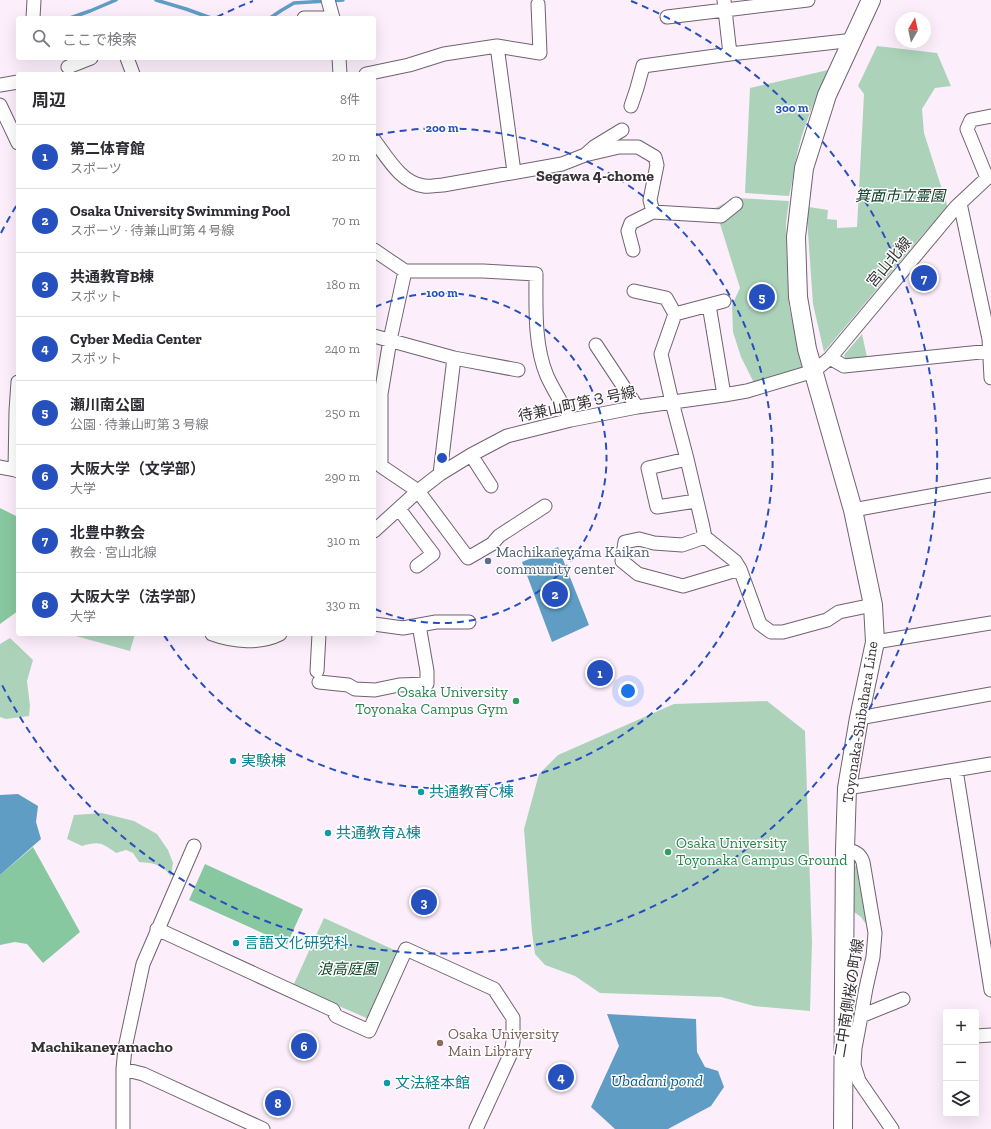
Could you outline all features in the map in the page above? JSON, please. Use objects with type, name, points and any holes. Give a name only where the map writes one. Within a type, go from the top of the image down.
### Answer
[{"type":"street","points":[[33,16],[34,0]]},
{"type":"street","points":[[667,17],[724,5],[808,0]]},
{"type":"street","name":"Toyonaka-Shibahara Line","points":[[843,1129],[844,850],[847,788],[859,718],[875,642],[873,605],[853,510],[808,349],[798,297],[796,237],[804,168],[827,95],[854,40],[871,0]]},
{"type":"street","points":[[376,72],[409,65],[444,54],[497,46],[540,52],[538,4]]},
{"type":"street","points":[[724,5],[730,54]]},
{"type":"street","points":[[310,16],[330,10]]},
{"type":"street","points":[[631,106],[642,66],[854,40]]},
{"type":"street","points":[[497,46],[514,172]]},
{"type":"street","points":[[68,66],[85,60]]},
{"type":"street","points":[[127,60],[132,72]]},
{"type":"street","points":[[339,60],[340,72]]},
{"type":"street","points":[[0,85],[16,82]]},
{"type":"street","points":[[0,105],[16,139]]},
{"type":"street","points":[[989,177],[967,129],[971,120],[991,116]]},
{"type":"street","points":[[585,155],[594,147],[622,130]]},
{"type":"street","points":[[376,143],[397,170],[410,181],[424,186],[443,185],[537,169],[562,164],[585,155],[619,147],[638,147],[655,157],[657,165],[650,200],[654,212]]},
{"type":"street","name":"宮山北線","points":[[814,371],[830,358],[960,203],[989,177]]},
{"type":"street","points":[[960,203],[988,339],[991,378]]},
{"type":"street","points":[[633,250],[628,231],[631,223],[654,212],[721,216],[736,204]]},
{"type":"street","points":[[376,251],[405,271],[483,271],[536,274],[537,327],[542,374],[571,420]]},
{"type":"street","points":[[405,271],[390,340],[381,394],[381,466],[418,491],[468,558],[492,544],[499,536],[545,506]]},
{"type":"street","points":[[634,291],[666,298],[675,314],[661,354],[705,537],[735,561],[740,569],[760,624],[771,632],[783,632],[828,620],[839,612],[873,605]]},
{"type":"street","points":[[675,314],[724,301]]},
{"type":"street","points":[[709,305],[724,395]]},
{"type":"street","points":[[376,336],[454,358],[518,370]]},
{"type":"street","points":[[596,345],[637,407]]},
{"type":"street","points":[[830,358],[844,366],[990,351]]},
{"type":"street","points":[[440,474],[454,358]]},
{"type":"street","name":"待兼山町第３号線","points":[[376,529],[418,491],[440,474],[471,455],[507,436],[571,420],[637,407],[747,391],[814,371]]},
{"type":"street","points":[[471,455],[491,486]]},
{"type":"street","points":[[687,459],[648,468],[657,507],[696,501]]},
{"type":"street","points":[[0,467],[16,470]]},
{"type":"street","points":[[853,510],[991,486]]},
{"type":"street","points":[[399,509],[433,554],[418,566]]},
{"type":"street","points":[[705,537],[682,545],[654,543],[639,539],[625,542],[622,561],[638,574],[683,586],[740,569]]},
{"type":"street","points":[[376,624],[403,628],[436,622],[469,622]]},
{"type":"street","points":[[875,642],[991,623]]},
{"type":"street","points":[[319,636],[318,676],[348,685],[355,689],[375,690],[399,685],[427,684],[427,671],[419,625]]},
{"type":"street","points":[[218,636],[248,641],[270,639],[276,636]]},
{"type":"street","points":[[859,718],[991,694]]},
{"type":"street","points":[[847,788],[991,764]]},
{"type":"street","points":[[956,770],[987,935],[991,990]]},
{"type":"street","points":[[123,1129],[125,1048],[143,964],[194,846]]},
{"type":"street","name":"二中南側桜の町線","points":[[844,850],[855,852],[861,857],[863,862],[875,933],[873,957],[855,1048],[854,1065],[859,1081],[892,1129]]},
{"type":"street","points":[[158,929],[333,1010],[336,1016],[369,1031],[406,949],[494,989],[513,1018],[513,1042],[511,1053],[476,1129]]},
{"type":"street","points":[[861,1016],[902,1000]]},
{"type":"street","points":[[979,1036],[991,1035]]},
{"type":"street","points":[[124,1069],[143,1074],[263,1129]]},
{"type":"green space","name":"箕面市立霊園","points":[[877,46],[937,53],[951,86],[935,88],[922,109],[924,133],[948,208],[925,232],[824,352],[813,304],[807,218],[809,207],[828,210],[827,219],[837,220],[837,228],[857,227],[864,94],[858,86]]},
{"type":"green space","points":[[828,70],[804,129],[789,196],[745,193],[750,88]]},
{"type":"green space","points":[[736,198],[789,201],[786,223],[789,306],[803,369],[754,383],[741,357],[733,332],[732,305],[740,288],[715,208]]},
{"type":"green space","points":[[862,334],[867,357],[845,358],[844,355]]},
{"type":"green space","points":[[0,508],[16,516],[16,612],[0,624]]},
{"type":"green space","points":[[76,636],[134,636],[130,651]]},
{"type":"green space","points":[[10,638],[33,660],[27,681],[30,706],[29,716],[6,719],[0,717],[0,644]]},
{"type":"green space","name":"Osaka University Toyonaka Campus Ground","points":[[767,701],[805,731],[812,942],[810,1011],[754,1006],[721,997],[600,993],[575,976],[545,965],[535,954],[524,829],[539,774],[558,755],[674,704]]},
{"type":"green space","points":[[102,813],[134,821],[157,834],[168,850],[173,863],[171,876],[157,865],[139,862],[133,853],[126,850],[116,853],[97,843],[82,846],[67,839],[74,815]]},
{"type":"green space","points":[[33,847],[80,932],[43,963],[27,944],[15,942],[0,945],[0,875]]},
{"type":"green space","points":[[205,864],[303,909],[287,944],[189,900]]},
{"type":"green space","points":[[858,865],[866,924],[861,917],[854,912],[855,866]]},
{"type":"green space","name":"浪高庭園","points":[[324,918],[401,953],[371,1020],[293,986]]},
{"type":"water","points":[[558,547],[589,625],[552,642],[522,562]]},
{"type":"water","points":[[18,794],[38,806],[36,822],[41,839],[0,875],[0,795]]},
{"type":"water","name":"Ubadani pond","points":[[607,1014],[696,1019],[697,1052],[705,1067],[718,1071],[724,1087],[711,1106],[668,1129],[615,1129],[591,1107],[619,1046]]},
{"type":"waterway","points":[[76,16],[116,0]]},
{"type":"waterway","points":[[156,0],[205,16]]},
{"type":"waterway","points":[[273,16],[294,3],[343,0]]},
{"type":"place","name":"北豊中教会","points":[[924,278]]},
{"type":"place","name":"瀬川南公園","points":[[762,297]]},
{"type":"place","name":"Machikaneyama Kaikan community center","points":[[488,561]]},
{"type":"place","name":"Osaka University Swimming Pool","points":[[555,594]]},
{"type":"place","name":"第二体育館","points":[[600,673]]},
{"type":"place","name":"Osaka University Toyonaka Campus Gym","points":[[516,701]]},
{"type":"place","name":"実験棟","points":[[233,761]]},
{"type":"place","name":"共通教育C棟","points":[[421,792]]},
{"type":"place","name":"共通教育A棟","points":[[328,833]]},
{"type":"place","name":"Osaka University Toyonaka Campus Ground","points":[[668,852]]},
{"type":"place","name":"共通教育B棟","points":[[424,902]]},
{"type":"place","name":"言語文化研究科","points":[[236,943]]},
{"type":"place","name":"Osaka University Main Library","points":[[440,1043]]},
{"type":"place","name":"大阪大学（文学部）","points":[[304,1046]]},
{"type":"place","name":"Cyber Media Center","points":[[561,1077]]},
{"type":"place","name":"文法経本館","points":[[387,1083]]},
{"type":"place","name":"大阪大学（法学部）","points":[[278,1103]]},
{"type":"district","name":"Segawa 4-chome","points":[[595,175]]},
{"type":"district","name":"Machikaneyamacho","points":[[102,1046]]}]
